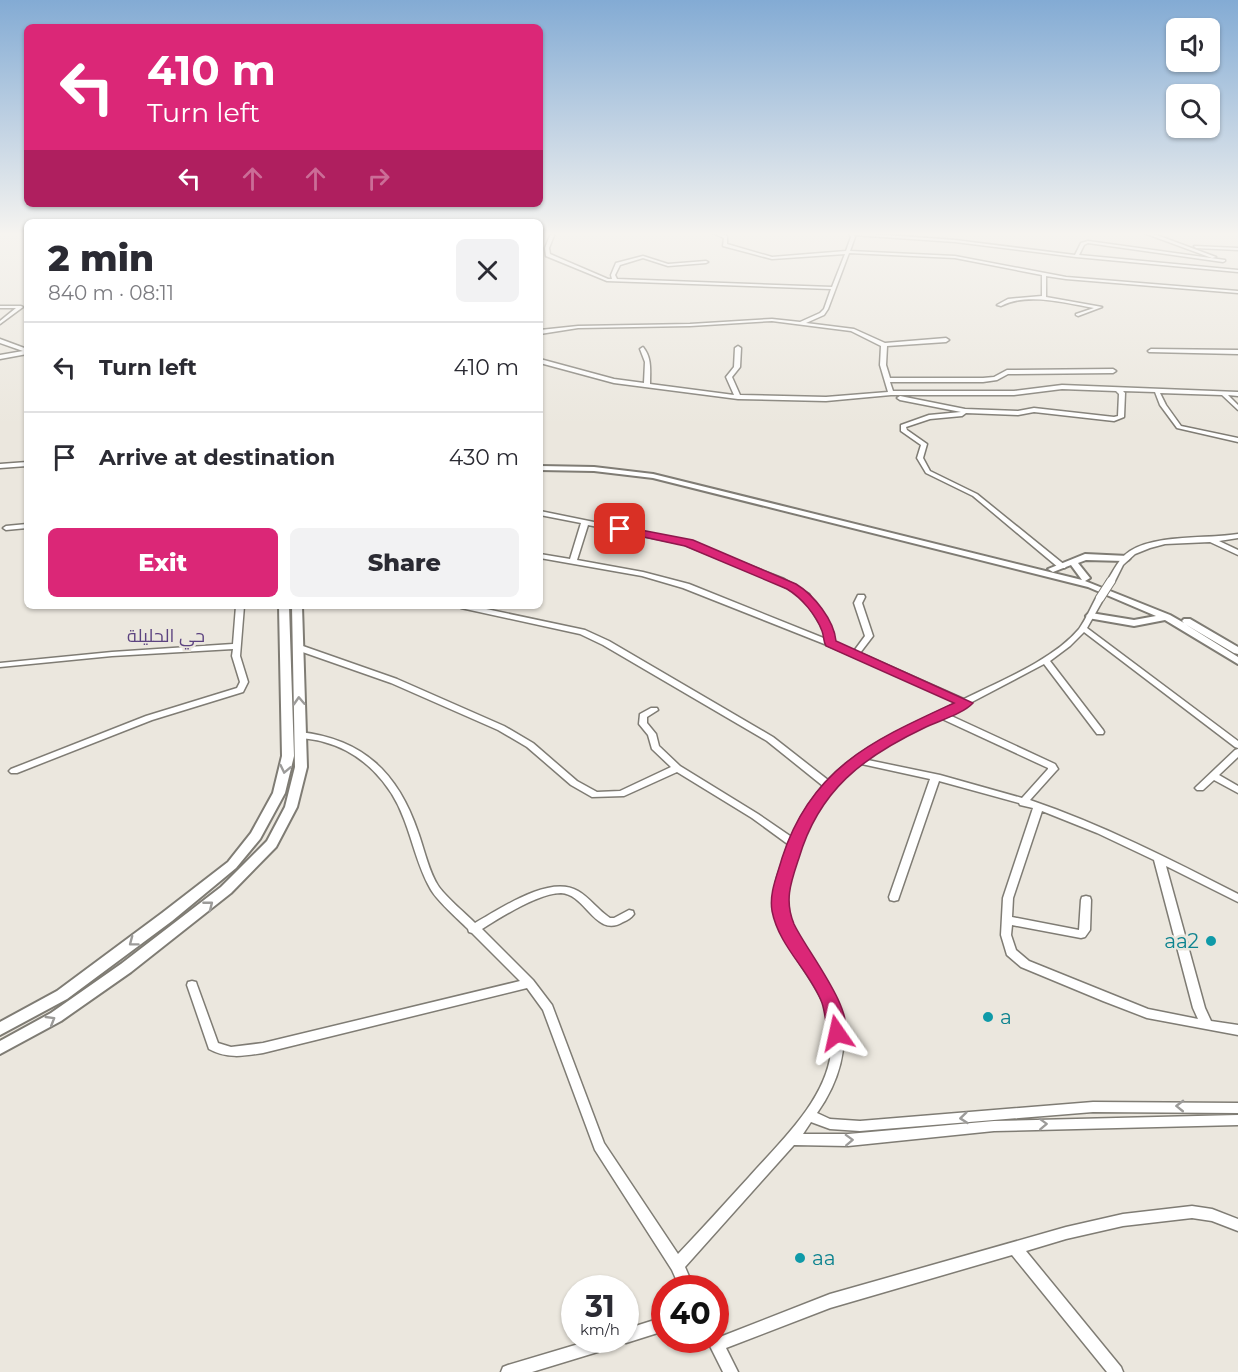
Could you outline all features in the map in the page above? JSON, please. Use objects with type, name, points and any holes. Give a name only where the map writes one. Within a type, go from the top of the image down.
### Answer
[{"type":"main road","points":[[543,466],[590,464],[652,471],[1058,567],[1165,609],[1238,651]]},
{"type":"main road","points":[[543,466],[624,471],[666,479],[1049,573],[1091,585],[1167,617],[1238,661]]},
{"type":"main road","points":[[1058,567],[1093,556],[1125,558]]},
{"type":"main road","points":[[1073,562],[1085,578]]},
{"type":"main road","points":[[1143,606],[1146,620]]},
{"type":"main road","points":[[0,1029],[62,994],[167,917],[232,865],[256,836],[279,793],[288,756],[282,633],[284,609]]},
{"type":"main road","points":[[0,1048],[74,1005],[177,928],[226,890],[272,844],[291,807],[301,767],[297,609]]},
{"type":"main road","points":[[1091,616],[1125,622],[1167,617]]},
{"type":"main road","points":[[167,917],[177,928]]},
{"type":"street","points":[[801,324],[824,312],[830,297]]},
{"type":"street","points":[[999,304],[1008,300],[1043,298],[1100,307],[1078,315]]},
{"type":"street","points":[[0,307],[21,307],[0,323]]},
{"type":"street","points":[[543,332],[569,328],[690,326],[762,320],[852,330],[884,345],[946,340]]},
{"type":"street","points":[[0,341],[24,350]]},
{"type":"street","points":[[884,345],[887,380],[894,394],[904,399],[965,411],[1018,413],[1035,410],[1117,419],[1122,414],[1122,394],[1117,388]]},
{"type":"street","points":[[738,348],[737,367],[729,377],[738,397]]},
{"type":"street","points":[[643,349],[648,362],[647,385]]},
{"type":"street","points":[[1151,351],[1238,352]]},
{"type":"street","points":[[0,357],[24,352]]},
{"type":"street","points":[[543,362],[575,372],[647,385],[738,397],[826,399],[894,394],[1014,393],[1062,387],[1238,394]]},
{"type":"street","points":[[887,380],[981,380],[995,379],[1004,372],[1113,371]]},
{"type":"street","points":[[1157,391],[1163,405],[1179,427],[1238,440]]},
{"type":"street","points":[[1224,394],[1238,408]]},
{"type":"street","points":[[965,411],[962,414],[930,417],[903,426],[904,431],[924,444],[920,458],[922,466],[930,474],[975,495],[1058,567]]},
{"type":"street","points":[[0,466],[24,464]]},
{"type":"street","points":[[543,514],[685,542],[786,584],[803,594],[811,604],[829,632],[830,643]]},
{"type":"street","points":[[573,561],[585,522]]},
{"type":"street","points":[[6,528],[24,526]]},
{"type":"street","points":[[676,1265],[810,1116],[832,1073],[838,1052],[831,1001],[795,946],[781,914],[779,896],[795,844],[828,785],[855,760],[900,734],[966,703],[1045,660],[1067,645],[1091,616],[1125,558],[1138,549],[1158,543],[1238,536]]},
{"type":"street","points":[[1212,540],[1238,553]]},
{"type":"street","points":[[543,556],[643,574],[679,584],[830,643],[966,703]]},
{"type":"street","points":[[856,654],[869,636],[858,603],[861,597]]},
{"type":"street","points":[[14,771],[149,718],[240,690],[244,682],[237,662],[236,646],[240,609]]},
{"type":"street","points":[[474,609],[582,632],[606,643],[770,739],[828,785]]},
{"type":"street","points":[[1083,628],[1238,745]]},
{"type":"street","points":[[0,665],[236,646]]},
{"type":"street","points":[[297,647],[394,681],[501,728],[530,745],[574,783],[595,795],[621,794],[677,768]]},
{"type":"street","points":[[1045,660],[1100,732]]},
{"type":"street","points":[[654,710],[643,716],[643,724],[652,734],[655,747],[677,768],[755,816],[795,844]]},
{"type":"street","points":[[941,715],[1053,766],[1053,769],[1023,803]]},
{"type":"street","points":[[300,735],[328,738],[345,744],[388,777],[402,799],[425,870],[435,889],[529,983],[548,1008],[599,1146],[681,1275]]},
{"type":"street","points":[[1200,788],[1238,752]]},
{"type":"street","points":[[855,760],[935,778],[1080,822],[1159,858],[1238,898]]},
{"type":"street","points":[[1213,775],[1238,790]]},
{"type":"street","points":[[894,897],[935,778]]},
{"type":"street","points":[[1038,808],[1015,870],[1008,898],[1008,945],[1017,958],[1025,964],[1147,1012],[1238,1030]]},
{"type":"street","points":[[1159,858],[1199,1008],[1207,1024]]},
{"type":"street","points":[[473,929],[521,903],[558,889],[572,892],[608,922],[616,922],[629,914]]},
{"type":"street","points":[[1007,920],[1082,934],[1085,930],[1086,900]]},
{"type":"street","points":[[192,986],[213,1046],[222,1051],[234,1052],[263,1048],[529,983]]},
{"type":"street","points":[[810,1116],[836,1125],[876,1126],[1075,1107],[1238,1108]]},
{"type":"street","points":[[790,1138],[848,1140],[994,1126],[1238,1120]]},
{"type":"street","points":[[729,1337],[830,1301],[1123,1220],[1179,1211],[1212,1215],[1238,1225]]},
{"type":"street","points":[[1015,1248],[1116,1372]]},
{"type":"street","points":[[508,1372],[571,1353]]},
{"type":"street","points":[[721,1353],[731,1372]]},
{"type":"place","name":"aa2","points":[[1211,941]]},
{"type":"place","name":"a","points":[[988,1017]]},
{"type":"place","name":"aa","points":[[800,1258]]},
{"type":"district","name":"حي الحليلة","points":[[166,636]]},
{"type":"route","points":[[620,529],[688,543],[791,586],[803,594],[811,604],[829,632],[830,643],[966,703],[900,734],[855,760],[828,785],[795,844],[779,896],[781,914],[795,946],[831,1001],[837,1033]]}]
